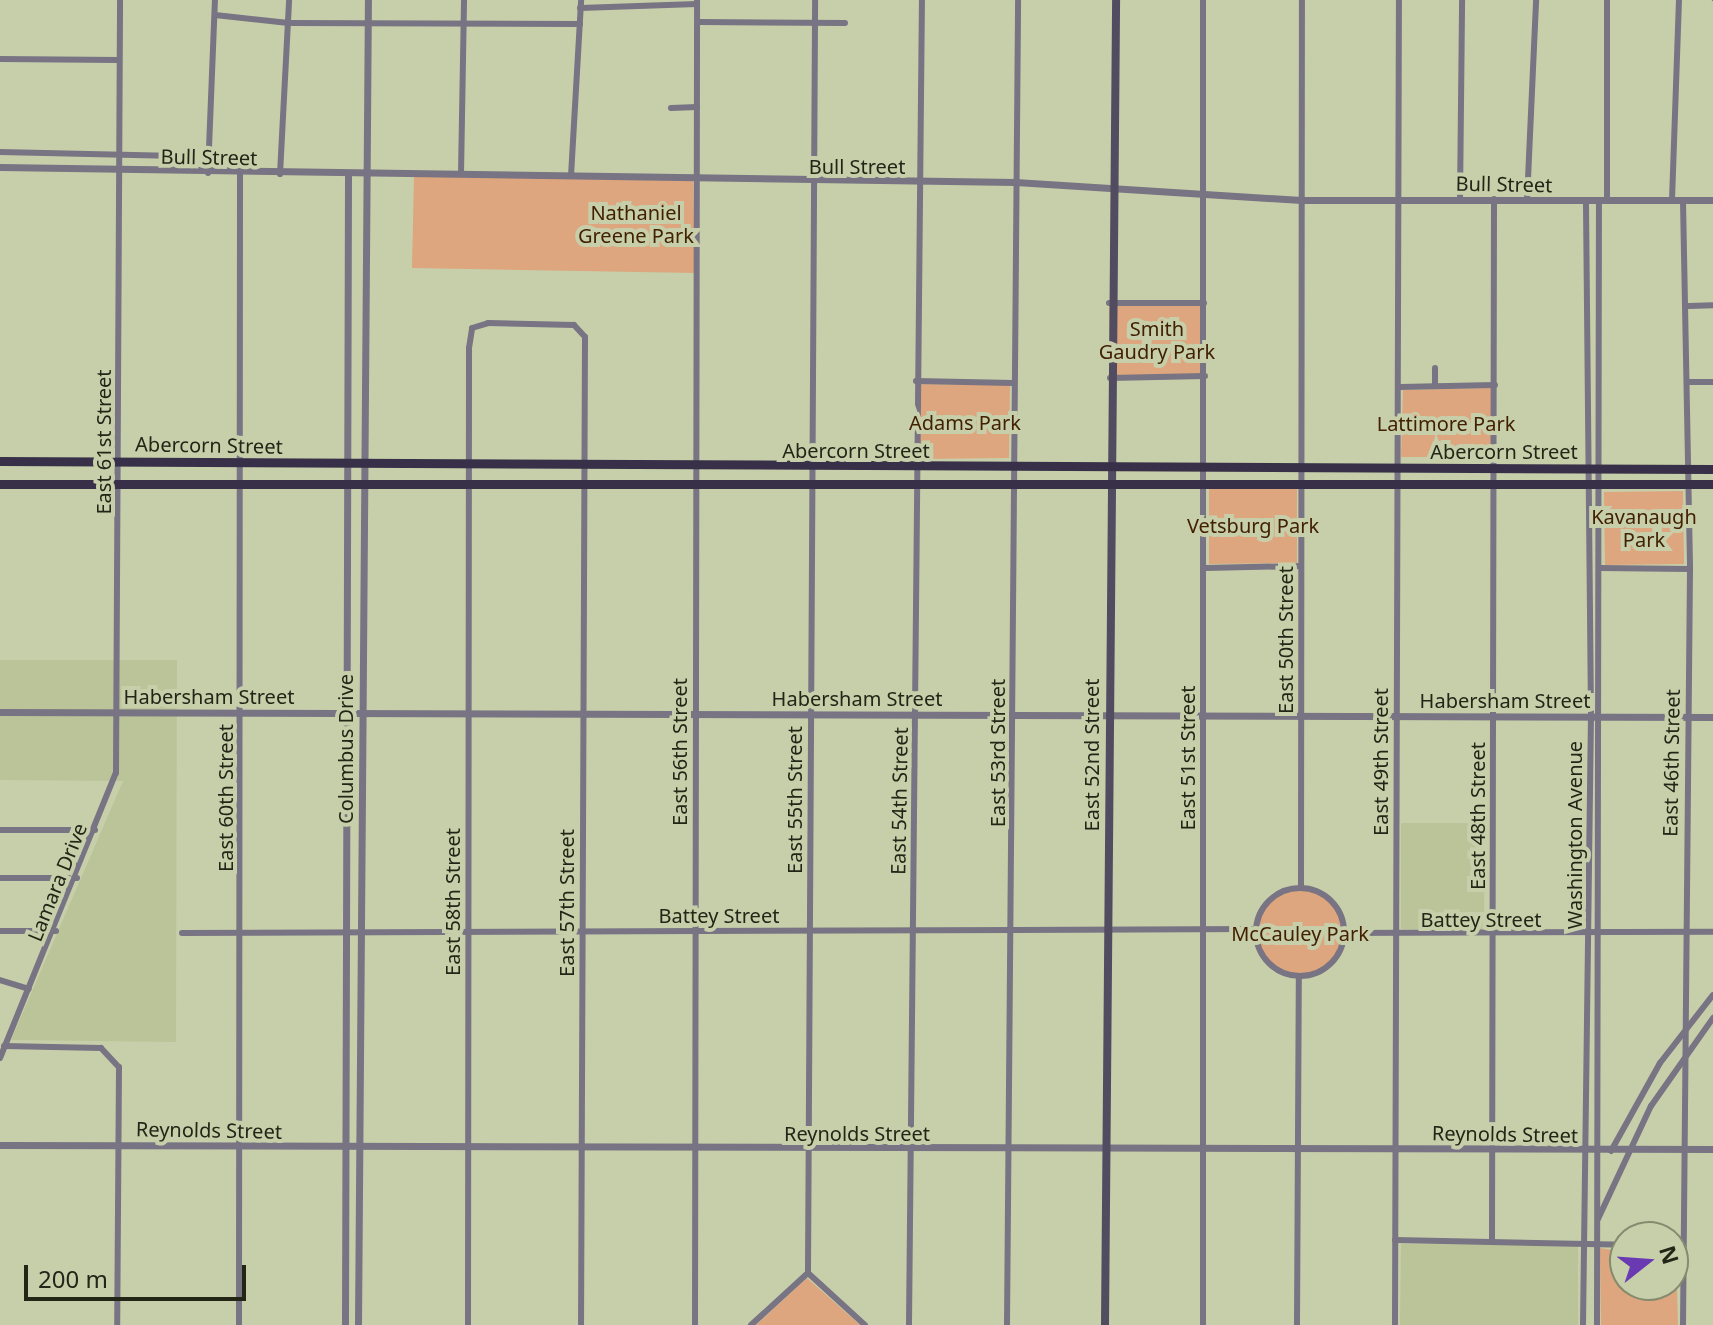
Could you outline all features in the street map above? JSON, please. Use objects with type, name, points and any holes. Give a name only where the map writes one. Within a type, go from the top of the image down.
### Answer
[{"type":"main road","name":"East 52nd Street","points":[[1105,1325],[1109,186],[1116,0]]},
{"type":"main road","name":"Abercorn Street","points":[[3,464],[1713,469]]},
{"type":"main road","name":"Abercorn Street","points":[[0,484],[469,480],[814,484],[1713,484]]},
{"type":"street","name":"East 61st Street","points":[[120,0],[120,712]]},
{"type":"street","points":[[208,173],[215,0]]},
{"type":"street","points":[[280,174],[289,0]]},
{"type":"street","name":"Columbus Drive","points":[[358,1325],[361,1147],[361,174],[368,0]]},
{"type":"street","points":[[461,174],[464,0]]},
{"type":"street","name":"East 55th Street","points":[[808,1273],[815,0]]},
{"type":"street","name":"East 54th Street","points":[[909,1325],[913,1150],[917,182],[922,0]]},
{"type":"street","name":"East 53rd Street","points":[[1007,1325],[1018,0]]},
{"type":"street","name":"East 51st Street","points":[[1203,0],[1203,1325]]},
{"type":"street","name":"East 50th Street","points":[[1301,888],[1299,468],[1302,0]]},
{"type":"street","name":"East 49th Street","points":[[1395,1325],[1400,387],[1394,199],[1399,0]]},
{"type":"street","points":[[1460,200],[1462,0]]},
{"type":"street","points":[[1527,201],[1536,0]]},
{"type":"street","name":"Washington Avenue","points":[[1597,1325],[1602,716],[1597,469],[1607,0]]},
{"type":"street","points":[[1672,200],[1679,0]]},
{"type":"street","points":[[571,176],[580,4],[697,2]]},
{"type":"street","name":"East 56th Street","points":[[695,1325],[698,468],[693,178],[699,22],[697,2]]},
{"type":"street","points":[[215,15],[289,23],[464,21],[580,24]]},
{"type":"street","points":[[699,22],[845,23]]},
{"type":"street","points":[[0,59],[119,60]]},
{"type":"street","points":[[671,108],[696,107]]},
{"type":"street","points":[[0,152],[178,156]]},
{"type":"street","name":"Bull Street","points":[[0,167],[240,174],[693,178],[812,183],[1015,182],[1301,200],[1713,200]]},
{"type":"street","name":"East 60th Street","points":[[239,1325],[240,174]]},
{"type":"street","name":"Columbus Drive","points":[[345,1325],[348,174]]},
{"type":"street","name":"East 48th Street","points":[[1492,1241],[1494,199]]},
{"type":"street","name":"Washington Avenue","points":[[1583,1325],[1591,716],[1585,484],[1586,201]]},
{"type":"street","name":"East 46th Street","points":[[1683,201],[1689,306],[1687,484],[1690,569],[1686,717],[1684,1221]]},
{"type":"street","points":[[1109,303],[1204,303]]},
{"type":"street","points":[[1689,306],[1713,305]]},
{"type":"street","name":"East 58th Street","points":[[468,1325],[468,713],[472,328],[553,323],[574,325],[585,337],[584,467]]},
{"type":"street","points":[[1435,368],[1435,386]]},
{"type":"street","points":[[1110,378],[1205,376]]},
{"type":"street","points":[[916,381],[1013,383]]},
{"type":"street","points":[[1688,382],[1713,382]]},
{"type":"street","points":[[1400,387],[1495,385]]},
{"type":"street","name":"East 57th Street","points":[[581,1325],[584,467]]},
{"type":"street","points":[[1205,568],[1301,566]]},
{"type":"street","points":[[1600,568],[1690,569]]},
{"type":"street","name":"Habersham Street","points":[[0,712],[1713,717]]},
{"type":"street","name":"Lamara Drive","points":[[0,1058],[56,931],[116,773],[120,712]]},
{"type":"street","points":[[0,830],[95,830]]},
{"type":"street","points":[[0,878],[77,878]]},
{"type":"street","points":[[1301,888],[1332,902],[1344,933],[1332,963],[1299,977],[1266,961],[1256,929],[1271,899],[1301,888]]},
{"type":"street","name":"Battey Street","points":[[182,933],[1256,929]]},
{"type":"street","points":[[0,931],[56,931]]},
{"type":"street","name":"Battey Street","points":[[1344,933],[1493,936],[1713,932]]},
{"type":"street","points":[[1297,1325],[1299,977]]},
{"type":"street","points":[[0,980],[29,989]]},
{"type":"street","points":[[1611,1151],[1686,1027],[1713,995]]},
{"type":"street","points":[[1598,1221],[1629,1150],[1686,1051],[1713,1018]]},
{"type":"street","points":[[0,1034],[9,1034]]},
{"type":"street","points":[[4,1046],[111,1054],[119,1067],[117,1325]]},
{"type":"street","name":"Reynolds Street","points":[[0,1145],[467,1149],[1713,1149]]},
{"type":"street","points":[[1395,1240],[1609,1242]]},
{"type":"street","points":[[751,1325],[808,1273],[865,1325]]},
{"type":"street","name":"East 46th Street","points":[[1683,1325],[1684,1301]]},
{"type":"shaded area","points":[[0,660],[177,660],[176,1042],[11,1040],[123,781],[0,780]]},
{"type":"shaded area","points":[[1401,823],[1485,823],[1484,929],[1401,929]]},
{"type":"shaded area","points":[[1401,1244],[1578,1245],[1578,1325],[1400,1325]]},
{"type":"green space","name":"Nathaniel Greene Park","points":[[414,175],[693,178],[695,273],[412,268]]},
{"type":"green space","name":"Smith Gaudry Park","points":[[1109,303],[1204,303],[1205,376],[1110,378]]},
{"type":"green space","name":"Adams Park","points":[[919,384],[1010,385],[1009,458],[920,459]]},
{"type":"green space","name":"Lattimore Park","points":[[1491,388],[1491,457],[1401,457],[1403,390]]},
{"type":"green space","name":"Vetsburg Park","points":[[1209,486],[1297,486],[1297,563],[1209,564]]},
{"type":"green space","name":"Kavanaugh Park","points":[[1683,491],[1684,564],[1605,565],[1604,492]]},
{"type":"green space","name":"McCauley Park","points":[[1300,888],[1317,891],[1331,901],[1341,915],[1344,932],[1341,949],[1331,963],[1317,973],[1300,976],[1283,973],[1269,963],[1259,949],[1256,932],[1259,915],[1269,901],[1283,891]]},
{"type":"green space","points":[[1600,1248],[1609,1249],[1609,1301],[1677,1301],[1678,1325],[1601,1325]]},
{"type":"green space","points":[[807,1278],[860,1325],[756,1325]]}]
